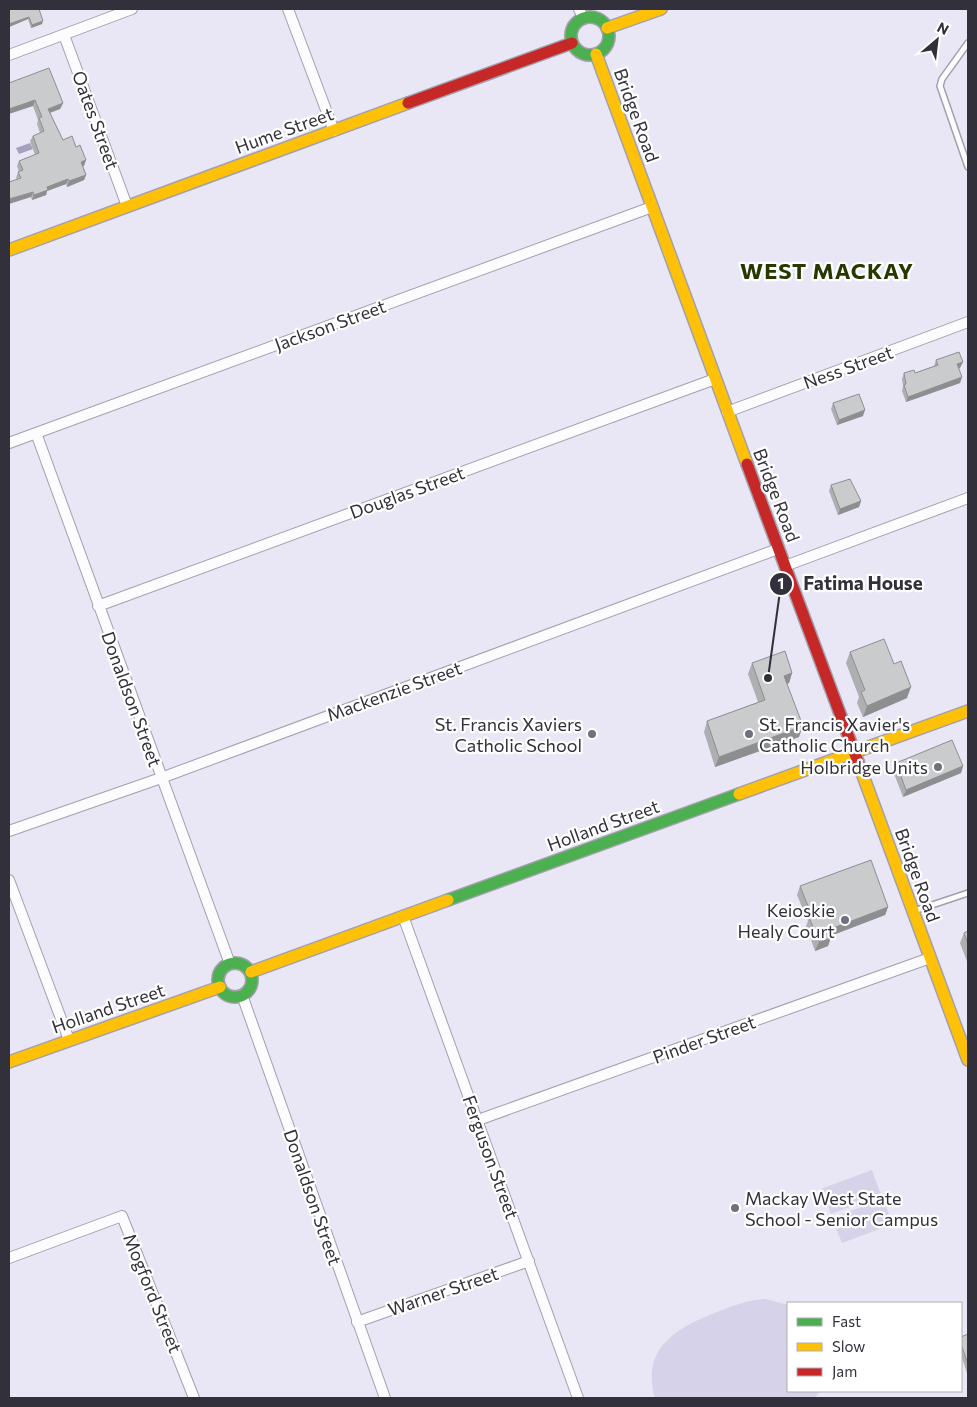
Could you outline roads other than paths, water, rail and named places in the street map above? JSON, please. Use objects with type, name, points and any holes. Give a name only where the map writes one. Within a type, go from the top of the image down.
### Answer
[{"type":"street","points":[[9,54],[132,9]]},
{"type":"street","points":[[288,9],[334,131]]},
{"type":"street","points":[[607,28],[661,9]]},
{"type":"street","points":[[581,13],[595,18],[607,28],[608,42],[606,47],[596,54],[583,54],[577,51],[572,43],[570,33],[581,13]]},
{"type":"street","name":"Oates Street","points":[[64,34],[127,206]]},
{"type":"street","name":"Hume Street","points":[[9,250],[572,43]]},
{"type":"street","name":"Bridge Road","points":[[596,54],[968,1060]]},
{"type":"street","name":"Jackson Street","points":[[9,443],[652,207]]},
{"type":"street","name":"Ness Street","points":[[727,412],[968,322]]},
{"type":"street","name":"Douglas Street","points":[[98,606],[715,379]]},
{"type":"street","name":"Donaldson Street","points":[[36,433],[230,964]]},
{"type":"street","points":[[785,566],[968,498]]},
{"type":"street","name":"Mackenzie Street","points":[[9,831],[161,778],[778,548]]},
{"type":"street","name":"Holland Street","points":[[251,972],[968,711]]},
{"type":"street","points":[[9,880],[69,1040]]},
{"type":"street","name":"Ferguson Street","points":[[402,916],[578,1398]]},
{"type":"street","name":"Pinder Street","points":[[478,1120],[930,958]]},
{"type":"street","points":[[230,964],[243,964],[251,972],[251,988],[242,996],[230,996],[220,987],[218,978],[220,972],[230,964]]},
{"type":"street","name":"Holland Street","points":[[9,1062],[220,987]]},
{"type":"street","name":"Donaldson Street","points":[[242,996],[385,1398]]},
{"type":"street","name":"Mogford Street","points":[[9,1258],[122,1216],[194,1398]]},
{"type":"street","name":"Warner Street","points":[[357,1322],[529,1261]]},
{"type":"lane","points":[[968,43],[942,79],[940,86],[968,167]]},
{"type":"lane","points":[[913,912],[968,893]]},
{"type":"place","name":"Fatima House","points":[[768,678]]},
{"type":"place","name":"St. Francis Xaviers Catholic School","points":[[592,734]]},
{"type":"place","name":"St. Francis Xavier's Catholic Church","points":[[749,734]]},
{"type":"place","name":"Holbridge Units","points":[[938,767]]},
{"type":"place","name":"Keioskie Healy Court","points":[[845,920]]},
{"type":"place","name":"Mackay West State School - Senior Campus","points":[[735,1208]]},
{"type":"district","name":"WEST MACKAY","points":[[827,270]]}]
